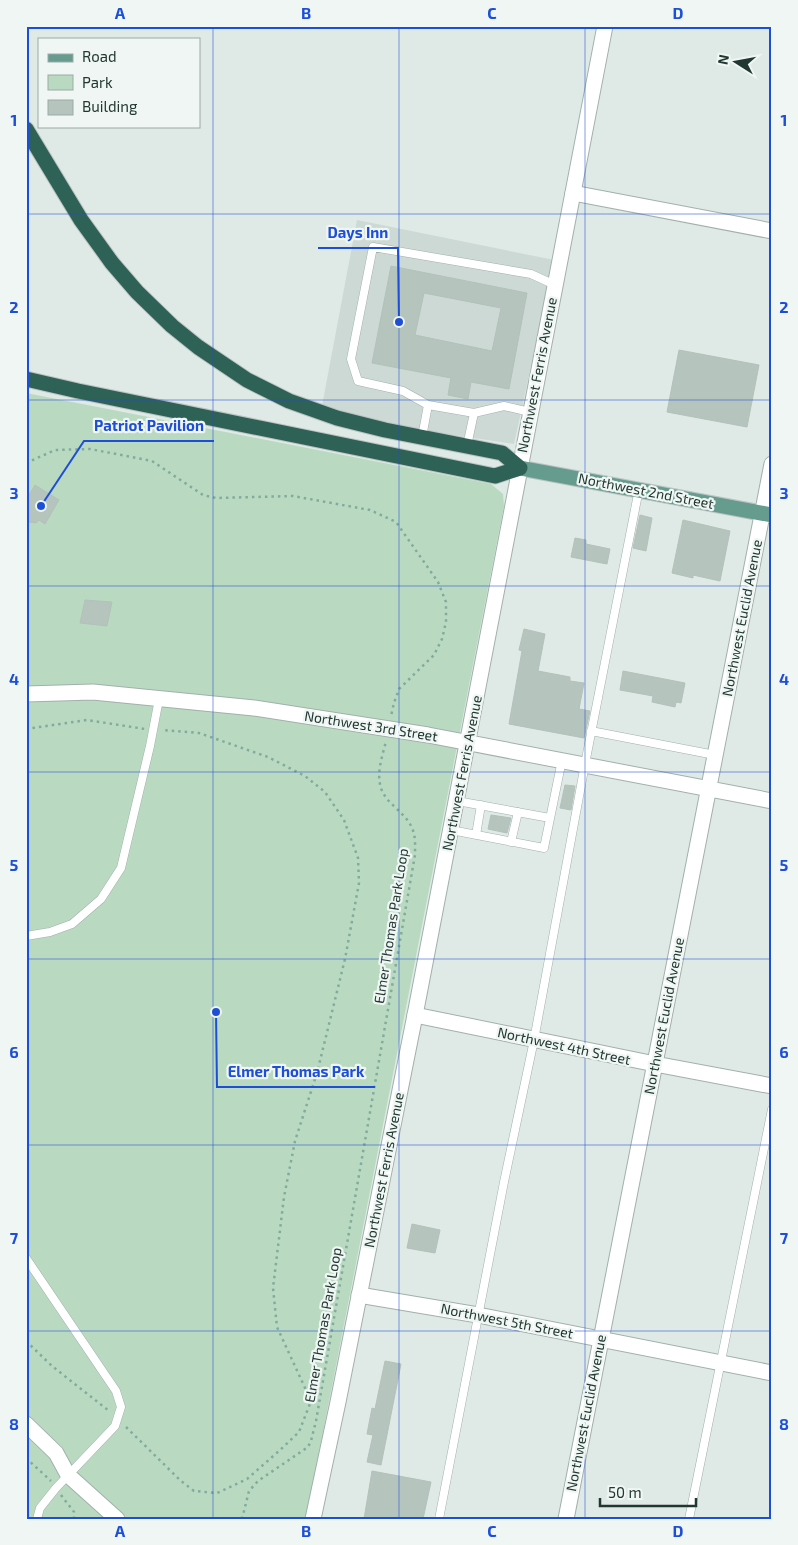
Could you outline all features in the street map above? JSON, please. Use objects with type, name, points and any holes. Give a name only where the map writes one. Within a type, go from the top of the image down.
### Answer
[{"type":"highway","points":[[26,130],[81,220],[112,263],[137,292],[198,348],[247,380],[289,402],[337,418],[385,430],[502,453],[520,468]]},
{"type":"highway","points":[[26,379],[495,476],[520,468]]},
{"type":"main road","name":"Northwest 2nd Street","points":[[520,468],[767,514]]},
{"type":"street","name":"Northwest Ferris Avenue","points":[[313,1519],[457,801],[605,26]]},
{"type":"street","points":[[572,193],[772,231]]},
{"type":"street","name":"Northwest Euclid Avenue","points":[[566,1519],[715,755],[767,514],[772,464]]},
{"type":"street","name":"Northwest 3rd Street","points":[[26,694],[93,692],[254,708],[468,742],[772,801]]},
{"type":"street","name":"Northwest 4th Street","points":[[415,1015],[772,1086]]},
{"type":"street","name":"Northwest 5th Street","points":[[359,1295],[478,1315],[772,1373]]},
{"type":"street","points":[[26,1424],[56,1453],[68,1475],[117,1519]]},
{"type":"lane","points":[[530,412],[504,406],[474,414],[428,405],[403,391],[358,381],[351,359],[372,247],[531,274],[555,285]]},
{"type":"lane","points":[[422,437],[428,405]]},
{"type":"lane","points":[[467,446],[474,414]]},
{"type":"lane","points":[[439,1519],[534,1040],[591,731],[639,489]]},
{"type":"lane","points":[[26,936],[50,932],[72,924],[101,899],[121,868],[154,730],[159,699]]},
{"type":"lane","points":[[591,731],[715,755]]},
{"type":"lane","points":[[451,830],[544,848],[562,760]]},
{"type":"lane","points":[[457,801],[550,818]]},
{"type":"lane","points":[[476,835],[482,805]]},
{"type":"lane","points":[[511,842],[518,812]]},
{"type":"lane","points":[[689,1519],[772,1109]]},
{"type":"lane","points":[[27,1261],[116,1391],[121,1407],[115,1426],[68,1475],[40,1508],[37,1519]]},
{"type":"path","name":"Elmer Thomas Park Loop","points":[[26,463],[55,450],[90,449],[152,461],[203,495],[216,498],[293,496],[370,510],[396,522],[438,582],[446,602],[446,622],[442,639],[434,655],[399,689],[394,703],[380,768],[380,784],[385,797],[411,826],[415,839],[415,855],[316,1422],[308,1447],[258,1481],[249,1491],[242,1519]]},
{"type":"path","points":[[26,729],[87,720],[154,730],[199,733],[268,757],[305,776],[325,792],[344,820],[358,858],[359,883],[345,959],[317,1073],[295,1141],[284,1197],[273,1288],[277,1327],[311,1401],[299,1432],[247,1479],[217,1493],[194,1491],[110,1412],[52,1366],[26,1341]]},
{"type":"shaded area","points":[[357,220],[554,260],[514,444],[370,422],[322,406]]},
{"type":"green space","points":[[26,393],[491,484],[503,494],[504,506],[306,1519],[26,1519]]},
{"type":"building","points":[[391,266],[527,293],[509,389],[471,382],[468,399],[448,395],[451,378],[372,363]],"holes":[[[424,293],[501,308],[492,351],[415,335]]]},
{"type":"building","points":[[679,350],[759,365],[747,427],[667,412]]},
{"type":"building","points":[[35,485],[59,500],[45,524],[39,520],[36,523],[29,522],[26,519],[26,500]]},
{"type":"building","points":[[640,515],[652,518],[646,551],[633,548]]},
{"type":"building","points":[[683,520],[730,531],[720,581],[672,573]]},
{"type":"building","points":[[575,538],[586,540],[586,544],[610,549],[607,564],[571,557]]},
{"type":"building","points":[[85,600],[112,602],[107,626],[80,623]]},
{"type":"building","points":[[524,629],[545,634],[538,671],[570,677],[570,681],[584,683],[579,709],[590,711],[584,738],[509,724],[522,651],[519,650]]},
{"type":"building","points":[[623,671],[685,683],[681,703],[676,702],[675,707],[652,702],[653,696],[620,690]]},
{"type":"building","points":[[565,785],[575,786],[571,810],[560,808]]},
{"type":"building","points":[[491,815],[511,818],[507,833],[488,829]]},
{"type":"building","points":[[412,1224],[440,1230],[435,1253],[407,1248]]},
{"type":"building","points":[[385,1361],[401,1364],[381,1465],[367,1462],[373,1435],[367,1434],[372,1408],[375,1409]]},
{"type":"building","points":[[372,1471],[431,1482],[423,1519],[364,1519]]},
{"type":"place","name":"Days Inn","points":[[399,322]]},
{"type":"place","name":"Patriot Pavilion","points":[[41,506]]},
{"type":"place","name":"Elmer Thomas Park","points":[[216,1012]]}]
